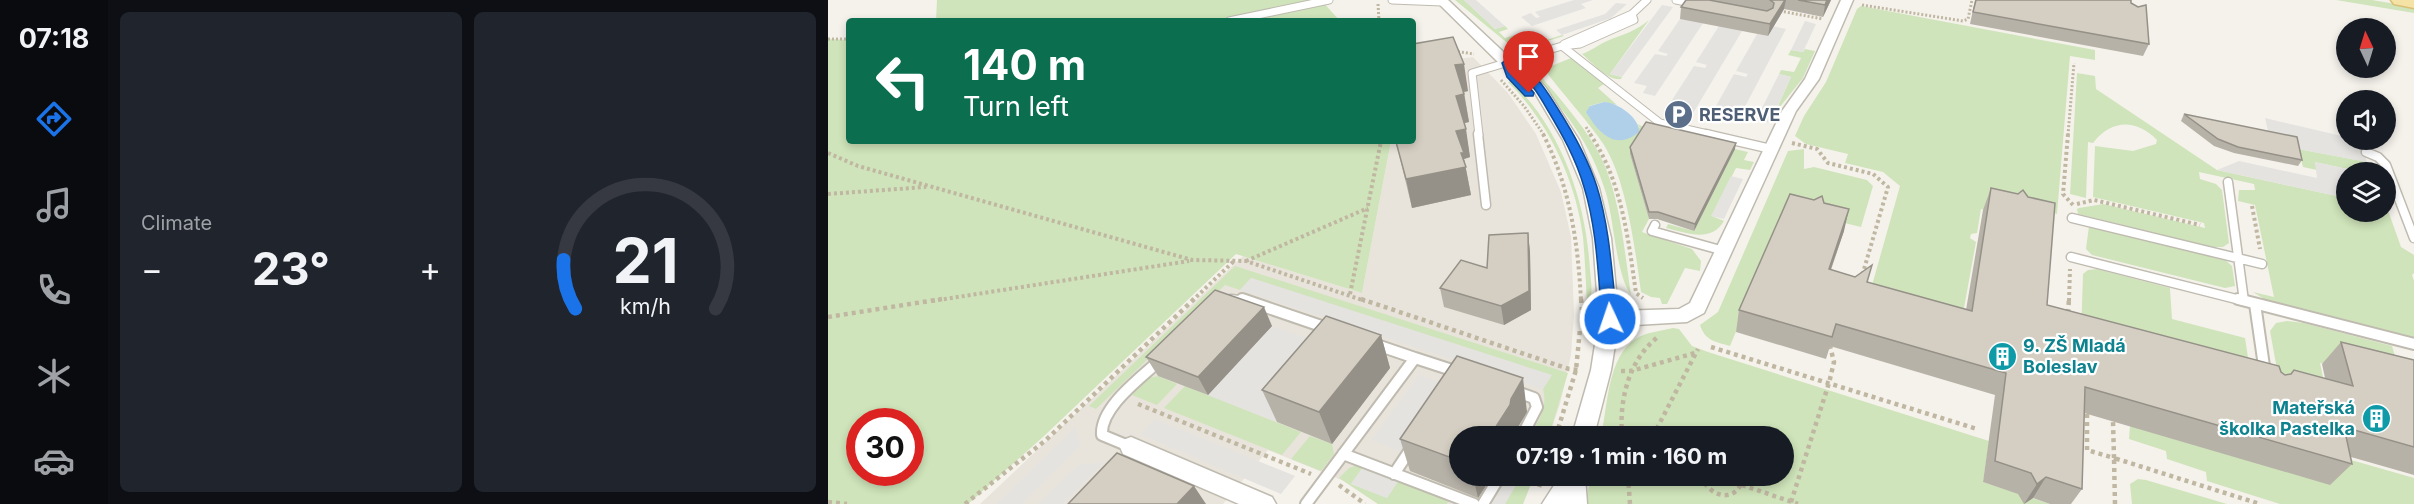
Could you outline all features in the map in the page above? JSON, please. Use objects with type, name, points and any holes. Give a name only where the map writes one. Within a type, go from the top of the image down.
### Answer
[{"type":"main road","points":[[2401,0],[2414,2]]},
{"type":"street","points":[[1441,1],[1507,63],[1512,77],[1553,113],[1571,140],[1591,188],[1602,238],[1610,319],[1601,370],[1586,426]]},
{"type":"street","points":[[1610,319],[1679,316],[1693,312],[1780,146],[1789,111],[1812,79],[1852,3]]},
{"type":"street","points":[[1131,447],[1264,504]]},
{"type":"street","points":[[1554,504],[1566,486]]},
{"type":"street","points":[[1574,486],[1575,504]]},
{"type":"lane","points":[[1243,18],[1329,0]]},
{"type":"lane","points":[[1392,0],[1441,1]]},
{"type":"lane","points":[[1485,205],[1472,73],[1562,45],[1580,44],[1617,30],[1634,20],[1632,15],[1646,0]]},
{"type":"lane","points":[[1676,0],[1703,5]]},
{"type":"lane","points":[[1562,45],[1660,123],[1780,146]]},
{"type":"lane","points":[[2367,152],[2378,157],[2386,165],[2414,238]]},
{"type":"lane","points":[[2228,182],[2244,301]]},
{"type":"lane","points":[[2072,218],[2262,264]]},
{"type":"lane","points":[[1655,225],[1653,231],[1724,251]]},
{"type":"lane","points":[[2071,257],[2414,344]]},
{"type":"lane","points":[[1221,302],[1241,299],[1337,332]]},
{"type":"lane","points":[[2255,304],[2266,380]]},
{"type":"lane","points":[[1359,339],[1465,378]]},
{"type":"lane","points":[[1131,447],[1102,435],[1100,424],[1107,412],[1165,355]]},
{"type":"lane","points":[[1306,504],[1415,358]]},
{"type":"lane","points":[[1507,388],[1529,396],[1536,402],[1536,412],[1528,426]]},
{"type":"lane","points":[[1394,474],[1419,437]]},
{"type":"lane","points":[[1343,454],[1474,504]]},
{"type":"lane","points":[[1484,504],[1494,486]]},
{"type":"path","points":[[1378,0],[1379,18]]},
{"type":"path","points":[[1852,3],[1963,21],[1968,19],[1972,0]]},
{"type":"path","points":[[1777,11],[1824,19]]},
{"type":"path","points":[[828,39],[846,39]]},
{"type":"path","points":[[1444,51],[1477,54]]},
{"type":"path","points":[[2072,218],[2073,204],[2063,194],[2074,63]]},
{"type":"path","points":[[1495,73],[1518,98],[1542,133],[1568,190],[1578,235],[1582,310]]},
{"type":"path","points":[[1350,294],[1381,144]]},
{"type":"path","points":[[1780,146],[1817,149],[1828,163],[1873,174],[1888,187],[1859,286]]},
{"type":"path","points":[[828,153],[858,166],[1193,260]]},
{"type":"path","points":[[828,194],[931,186]]},
{"type":"path","points":[[2073,204],[2094,200],[2200,225]]},
{"type":"path","points":[[1246,261],[1369,208]]},
{"type":"path","points":[[2067,324],[2071,257]]},
{"type":"path","points":[[828,317],[1193,260],[1246,261],[1576,370],[1586,370]]},
{"type":"path","points":[[965,504],[1046,440],[1234,261]]},
{"type":"path","points":[[1559,426],[1576,370],[1580,329]]},
{"type":"path","points":[[1622,426],[1621,415],[1631,371],[1638,357],[1657,336],[1661,336],[1661,331]]},
{"type":"path","points":[[1791,502],[1829,383],[1834,362],[1830,346]]},
{"type":"path","points":[[1711,347],[1977,429]]},
{"type":"path","points":[[1631,371],[1697,351],[1658,426]]},
{"type":"path","points":[[1138,404],[1317,476]]},
{"type":"path","points":[[2087,414],[2087,450],[2260,504]]},
{"type":"path","points":[[2113,421],[2115,504]]},
{"type":"path","points":[[1335,484],[1365,504]]},
{"type":"path","points":[[1629,486],[1630,504]]},
{"type":"path","points":[[1706,486],[1719,495],[1733,494],[1741,486]]},
{"type":"path","points":[[1745,486],[1798,504]]},
{"type":"path","points":[[828,502],[847,504]]},
{"type":"shaded area","points":[[1464,0],[1476,0],[1505,26],[1495,29]]},
{"type":"shaded area","points":[[1574,0],[1593,0],[1581,4],[1586,8],[1532,26],[1521,17],[1531,13],[1536,18],[1540,17],[1535,12]]},
{"type":"shaded area","points":[[1616,3],[1627,4],[1611,18],[1562,35],[1556,30],[1605,14]]},
{"type":"shaded area","points":[[1662,5],[1673,7],[1622,77],[1610,74]]},
{"type":"shaded area","points":[[1709,14],[1655,96],[1643,93],[1647,86],[1634,83],[1655,54],[1666,56],[1668,54],[1658,51],[1680,19],[1691,20]]},
{"type":"shaded area","points":[[1748,21],[1689,120],[1663,114],[1694,66],[1705,68],[1707,65],[1696,62],[1719,26],[1730,28]]},
{"type":"shaded area","points":[[1805,21],[1816,24],[1803,52],[1791,50]]},
{"type":"shaded area","points":[[1763,24],[1786,29],[1740,116],[1727,113],[1722,123],[1708,120],[1734,74],[1746,77],[1748,74],[1736,71],[1757,34],[1768,36],[1770,34]]},
{"type":"shaded area","points":[[1473,57],[1508,93],[1536,134],[1561,192],[1571,237],[1574,313],[1571,355],[1552,426],[1449,426],[1449,486],[1530,486],[1523,504],[1378,504],[1344,481],[1268,450],[1223,504],[980,504],[1243,256],[1362,293],[1390,144],[1416,144],[1416,65]]},
{"type":"shaded area","points":[[1779,74],[1791,77],[1770,123],[1756,120]]},
{"type":"shaded area","points":[[2265,118],[2336,135],[2336,150],[2363,150],[2367,162],[2298,149],[2270,139]]},
{"type":"shaded area","points":[[2239,161],[2317,178],[2315,162],[2336,167],[2336,196],[2217,170]]},
{"type":"shaded area","points":[[1731,176],[1743,179],[1724,219],[1711,216]]},
{"type":"shaded area","points":[[1251,278],[1552,375],[1543,389],[1240,290]]},
{"type":"shaded area","points":[[1272,326],[1338,349],[1277,422],[1208,395]]},
{"type":"shaded area","points":[[1419,375],[1447,385],[1401,452],[1372,440]]},
{"type":"shaded area","points":[[1155,419],[1295,476],[1281,494],[1140,434]]},
{"type":"shaded area","points":[[1075,428],[1081,445],[1021,504],[996,504]]},
{"type":"shaded area","points":[[1105,462],[1063,504],[1038,504],[1078,465]]},
{"type":"shaded area","points":[[1363,467],[1399,480],[1387,498],[1351,484]]},
{"type":"shaded area","points":[[1502,486],[1515,486],[1505,504],[1492,504]]},
{"type":"green space","points":[[937,0],[1321,0],[1337,18],[936,18]]},
{"type":"green space","points":[[1455,0],[1464,0],[1495,29],[1505,26],[1508,29],[1499,32],[1505,38],[1515,35],[1512,41],[1530,43],[1534,37],[1540,42],[1564,36],[1531,46],[1511,46]]},
{"type":"green space","points":[[2336,0],[2372,0],[2414,7],[2414,13]]},
{"type":"green space","points":[[1861,6],[2095,50],[2095,60],[2070,56],[2057,214],[2046,211],[2007,215],[1981,209],[1977,233],[1971,234],[1970,238],[1976,242],[1960,330],[1867,303],[1900,186],[1883,172],[1845,163],[1848,154],[1806,144],[1795,136],[1804,116],[1826,82],[1857,9]]},
{"type":"green space","points":[[1649,20],[1610,74],[1622,77],[1621,79],[1605,74],[1582,54],[1634,30]]},
{"type":"green space","points":[[828,39],[846,40],[846,144],[1390,144],[1362,293],[1236,254],[1043,437],[968,504],[828,504]]},
{"type":"green space","points":[[1805,49],[1815,51],[1803,78],[1777,108],[1791,77],[1779,74],[1781,70],[1794,72],[1801,58],[1788,55],[1791,50],[1803,52]]},
{"type":"green space","points":[[1571,58],[1604,84],[1598,88],[1617,105],[1604,102],[1589,106],[1640,128],[1637,124],[1646,128],[1630,154],[1649,219],[1642,232],[1692,249],[1701,261],[1700,271],[1685,268],[1667,304],[1662,304],[1660,298],[1641,292],[1629,216],[1612,160],[1597,135],[1544,69]]},
{"type":"green space","points":[[1537,72],[1583,128],[1604,164],[1616,200],[1631,295],[1622,274],[1609,204],[1600,175],[1576,128],[1531,73]]},
{"type":"green space","points":[[2077,73],[2095,76],[2096,89],[2217,170],[2336,196],[2336,222],[2392,222],[2401,247],[2414,255],[2412,275],[2414,281],[2414,338],[2269,302],[2253,292],[2274,297],[2255,205],[2238,201],[2239,190],[2255,190],[2254,184],[2199,172],[2200,179],[2216,184],[2222,190],[2229,243],[2223,247],[2211,247],[2078,214],[2077,209],[2079,208],[2103,204],[2205,228],[2204,223],[2093,197],[2095,146],[2133,151],[2156,144],[2157,140],[2141,128],[2133,125],[2116,126],[2108,129],[2093,143],[2088,142],[2086,198],[2070,194]]},
{"type":"green space","points":[[1511,81],[1529,100],[1557,144],[1577,193],[1588,244],[1591,293],[1587,306],[1583,237],[1567,174],[1547,133],[1536,115],[1508,82]]},
{"type":"green space","points":[[1735,149],[1748,152],[1744,160],[1754,162],[1750,170],[1736,168],[1712,216],[1724,221],[1719,228],[1698,235],[1666,228],[1668,224],[1694,231]]},
{"type":"green space","points":[[1804,149],[1804,169],[1814,167],[1867,180],[1873,186],[1861,227],[1787,209],[1730,346],[1712,340],[1700,325],[1718,312],[1788,151]]},
{"type":"green space","points":[[2298,149],[2368,162],[2336,162],[2336,167],[2315,162],[2317,170],[2303,167]]},
{"type":"green space","points":[[2089,226],[2224,259],[2232,266],[2235,286],[2225,288],[2092,255],[2086,249]]},
{"type":"green space","points":[[1235,266],[1568,373],[1552,426],[1536,426],[1542,414],[1543,389],[1551,376],[1251,278],[1240,290],[1225,285],[1096,409],[1089,406]]},
{"type":"green space","points":[[2097,269],[2170,288],[2172,319],[2245,338],[2252,383],[2081,336],[2083,274],[2088,270]]},
{"type":"green space","points":[[2287,321],[2304,323],[2392,346],[2403,383],[2320,363],[2324,382],[2280,386],[2270,331],[2276,323]]},
{"type":"green space","points":[[1673,328],[1679,329],[1692,346],[1708,352],[1989,441],[1983,482],[2050,504],[1585,504],[1589,486],[1794,486],[1794,426],[1603,426],[1610,382],[1620,357],[1627,346],[1637,338]]},
{"type":"green space","points":[[1158,376],[1177,384],[1157,405],[1132,395],[1149,378]]},
{"type":"green space","points":[[1185,386],[1301,432],[1282,455],[1164,408]]},
{"type":"green space","points":[[2130,426],[2323,452],[2414,478],[2414,504],[2280,504],[2207,481],[2206,472],[2167,459],[2166,451],[2129,439]]},
{"type":"green space","points":[[1310,436],[1332,444],[1334,454],[1321,471],[1291,459]]},
{"type":"green space","points":[[1363,467],[1351,484],[1387,498],[1399,480],[1449,500],[1447,504],[1378,504],[1339,478],[1349,468]]},
{"type":"green space","points":[[2138,479],[2227,504],[2132,504],[2130,484]]},
{"type":"green space","points":[[1515,486],[1530,486],[1523,504],[1505,504]]},
{"type":"water","points":[[1604,102],[1615,105],[1632,116],[1639,132],[1630,138],[1615,140],[1602,132],[1586,112],[1590,106]]},
{"type":"building","points":[[1686,0],[1709,0],[1767,11],[1773,8],[1774,3],[1770,0],[1785,0],[1770,24],[1681,7]]},
{"type":"building","points":[[1798,0],[1827,0],[1825,5]]},
{"type":"building","points":[[1976,0],[2131,0],[2131,3],[2138,7],[2146,5],[2149,44],[1973,12]]},
{"type":"building","points":[[1453,37],[1464,64],[1455,65],[1464,94],[1456,96],[1466,129],[1456,131],[1464,153],[1461,153],[1466,167],[1406,179],[1397,144],[1416,144],[1416,43]]},
{"type":"building","points":[[2184,114],[2297,137],[2302,160],[2238,147],[2218,139]]},
{"type":"building","points":[[1646,122],[1736,143],[1695,224],[1658,212],[1649,212],[1630,147]]},
{"type":"building","name":"9. ZŠ Mladá Boleslav","points":[[1991,188],[2018,194],[2023,190],[2028,197],[2055,203],[2047,305],[2279,366],[2285,375],[2291,374],[2294,370],[2353,386],[2341,342],[2414,360],[2414,447],[2344,427],[2352,464],[2085,387],[2082,489],[2046,477],[2037,484],[2031,473],[1995,461],[2006,373],[1836,324],[1832,337],[1739,310],[1790,194],[1814,200],[1822,196],[1824,203],[1849,209],[1829,269],[1855,277],[1872,265],[1867,282],[1972,311]]},
{"type":"building","points":[[1528,233],[1529,291],[1501,306],[1440,288],[1461,260],[1487,268],[1489,235]]},
{"type":"building","points":[[1215,290],[1264,307],[1198,377],[1146,357]]},
{"type":"building","points":[[1326,316],[1381,335],[1319,412],[1262,390]]},
{"type":"building","points":[[1457,356],[1523,378],[1496,426],[1449,426],[1449,457],[1400,439]]},
{"type":"building","points":[[1117,453],[1194,486],[1178,503],[1181,504],[1068,504]]},
{"type":"place","name":"RESERVE","points":[[1678,115]]},
{"type":"place","name":"9. ZŠ Mladá Boleslav","points":[[2002,356]]},
{"type":"place","name":"Mateřská školka Pastelka","points":[[2376,418]]},
{"type":"route","points":[[1529,93],[1510,74],[1507,63],[1522,70],[1541,90],[1581,161],[1600,224],[1610,319]]}]
